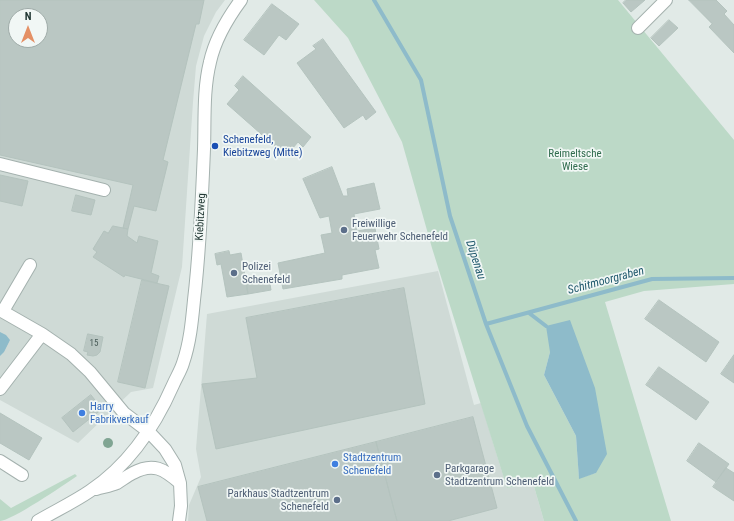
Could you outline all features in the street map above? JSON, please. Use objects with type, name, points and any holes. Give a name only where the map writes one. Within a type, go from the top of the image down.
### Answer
[{"type":"street","name":"Kiebitzweg","points":[[91,491],[133,452],[149,432],[163,407],[183,363],[190,335],[197,278],[206,92],[210,62],[217,40],[227,19],[241,0]]},
{"type":"street","points":[[638,28],[666,0]]},
{"type":"street","points":[[0,164],[104,190]]},
{"type":"street","points":[[30,265],[1,310],[42,334],[71,354],[90,372],[124,413],[149,432],[165,449],[175,465],[180,483],[181,506],[179,521]]},
{"type":"street","points":[[0,389],[42,334]]},
{"type":"street","points":[[0,461],[22,475]]},
{"type":"street","name":"Kiebitzweg","points":[[38,521],[91,491],[116,483],[134,472],[147,468],[159,468],[168,472],[180,483]]},
{"type":"shaded area","points":[[0,0],[225,0],[216,12],[204,36],[196,66],[182,267],[153,388],[131,392],[78,443],[0,400]]},
{"type":"shaded area","points":[[438,271],[474,405],[481,403],[507,488],[533,483],[544,521],[188,521],[189,505],[201,477],[196,449],[207,314]]},
{"type":"green space","name":"Reimeltsche Wiese","points":[[314,0],[618,0],[734,140],[734,284],[644,291],[605,302],[671,521],[544,521],[533,483],[507,488],[432,248],[402,142],[348,38]],"holes":[[[550,352],[596,473],[579,478],[576,436],[544,375]]]},
{"type":"green space","points":[[75,474],[77,476],[38,502],[15,515],[0,521],[0,499],[11,508]]},
{"type":"water","points":[[570,320],[595,388],[607,454],[596,473],[579,479],[576,436],[544,375],[550,352],[546,326]]},
{"type":"water","points":[[0,332],[6,335],[10,340],[4,352],[0,356]]},
{"type":"building","points":[[0,0],[204,0],[199,24],[196,24],[163,160],[168,162],[156,211],[134,206],[128,229],[123,228],[133,185],[0,155]]},
{"type":"building","points":[[626,0],[645,0],[631,12],[623,3]]},
{"type":"building","points":[[689,0],[716,0],[727,11],[724,14],[734,25],[734,53],[709,27],[712,24]]},
{"type":"building","points":[[272,4],[299,24],[286,40],[279,35],[264,55],[244,40]]},
{"type":"building","points":[[669,20],[678,28],[659,46],[651,38]]},
{"type":"building","points":[[323,39],[376,112],[366,120],[363,115],[344,128],[297,63],[316,49],[313,46]]},
{"type":"building","points":[[243,76],[311,137],[303,147],[298,142],[286,156],[227,104],[239,90],[235,86]]},
{"type":"building","name":"Freiwillige Feuerwehr Schenefeld","points":[[332,167],[343,196],[348,196],[347,189],[374,183],[380,209],[354,214],[357,231],[375,228],[379,249],[375,250],[379,268],[342,275],[342,279],[283,289],[278,263],[325,253],[321,235],[332,233],[329,216],[320,218],[303,179]]},
{"type":"building","points":[[0,175],[28,181],[22,206],[0,201]]},
{"type":"building","points":[[76,195],[95,200],[91,215],[72,211]]},
{"type":"building","points":[[113,226],[128,229],[127,236],[137,243],[139,236],[158,241],[151,273],[159,276],[157,283],[125,275],[124,277],[93,257],[97,252],[93,249],[104,231],[108,233]]},
{"type":"building","name":"Polizei Schenefeld","points":[[229,251],[230,255],[241,253],[248,294],[227,297],[221,264],[217,265],[215,254]]},
{"type":"building","points":[[269,278],[271,290],[248,294],[246,282]]},
{"type":"building","points":[[142,280],[169,286],[145,388],[118,382]]},
{"type":"building","points":[[404,288],[425,404],[216,449],[202,384],[257,378],[246,318]]},
{"type":"building","points":[[659,300],[719,342],[706,362],[645,319]]},
{"type":"building","points":[[88,334],[103,337],[100,352],[97,355],[87,355],[88,352],[84,351]]},
{"type":"building","points":[[734,355],[734,383],[721,374]]},
{"type":"building","points":[[659,367],[709,402],[696,420],[646,385]]},
{"type":"building","name":"Harry Fabrikverkauf","points":[[91,395],[102,409],[73,432],[62,418]]},
{"type":"building","points":[[0,413],[42,438],[29,460],[0,443]]},
{"type":"building","name":"Parkgarage Stadtzentrum Schenefeld","points":[[473,417],[497,508],[448,521],[397,521],[376,442]]},
{"type":"building","name":"Stadtzentrum Schenefeld","points":[[376,442],[397,521],[207,521],[198,487]]},
{"type":"building","points":[[699,443],[729,464],[716,482],[687,461]]},
{"type":"building","points":[[726,468],[734,473],[734,501],[713,487]]},
{"type":"waterway","name":"Düpenau","points":[[374,0],[421,80],[450,216],[486,324],[527,426],[576,521]]},
{"type":"waterway","name":"Schitmoorgraben","points":[[486,324],[652,279],[734,278]]},
{"type":"waterway","points":[[529,313],[546,326]]},
{"type":"place","name":"Schenefeld, Kiebitzweg (Mitte)","points":[[215,146]]},
{"type":"place","name":"Freiwillige Feuerwehr Schenefeld","points":[[344,230]]},
{"type":"place","name":"Polizei Schenefeld","points":[[234,273]]},
{"type":"place","name":"Harry Fabrikverkauf","points":[[82,413]]},
{"type":"place","name":"Stadtzentrum Schenefeld","points":[[335,464]]},
{"type":"place","name":"Parkgarage Stadtzentrum Schenefeld","points":[[437,475]]},
{"type":"place","name":"Parkhaus Stadtzentrum Schenefeld","points":[[337,500]]}]
